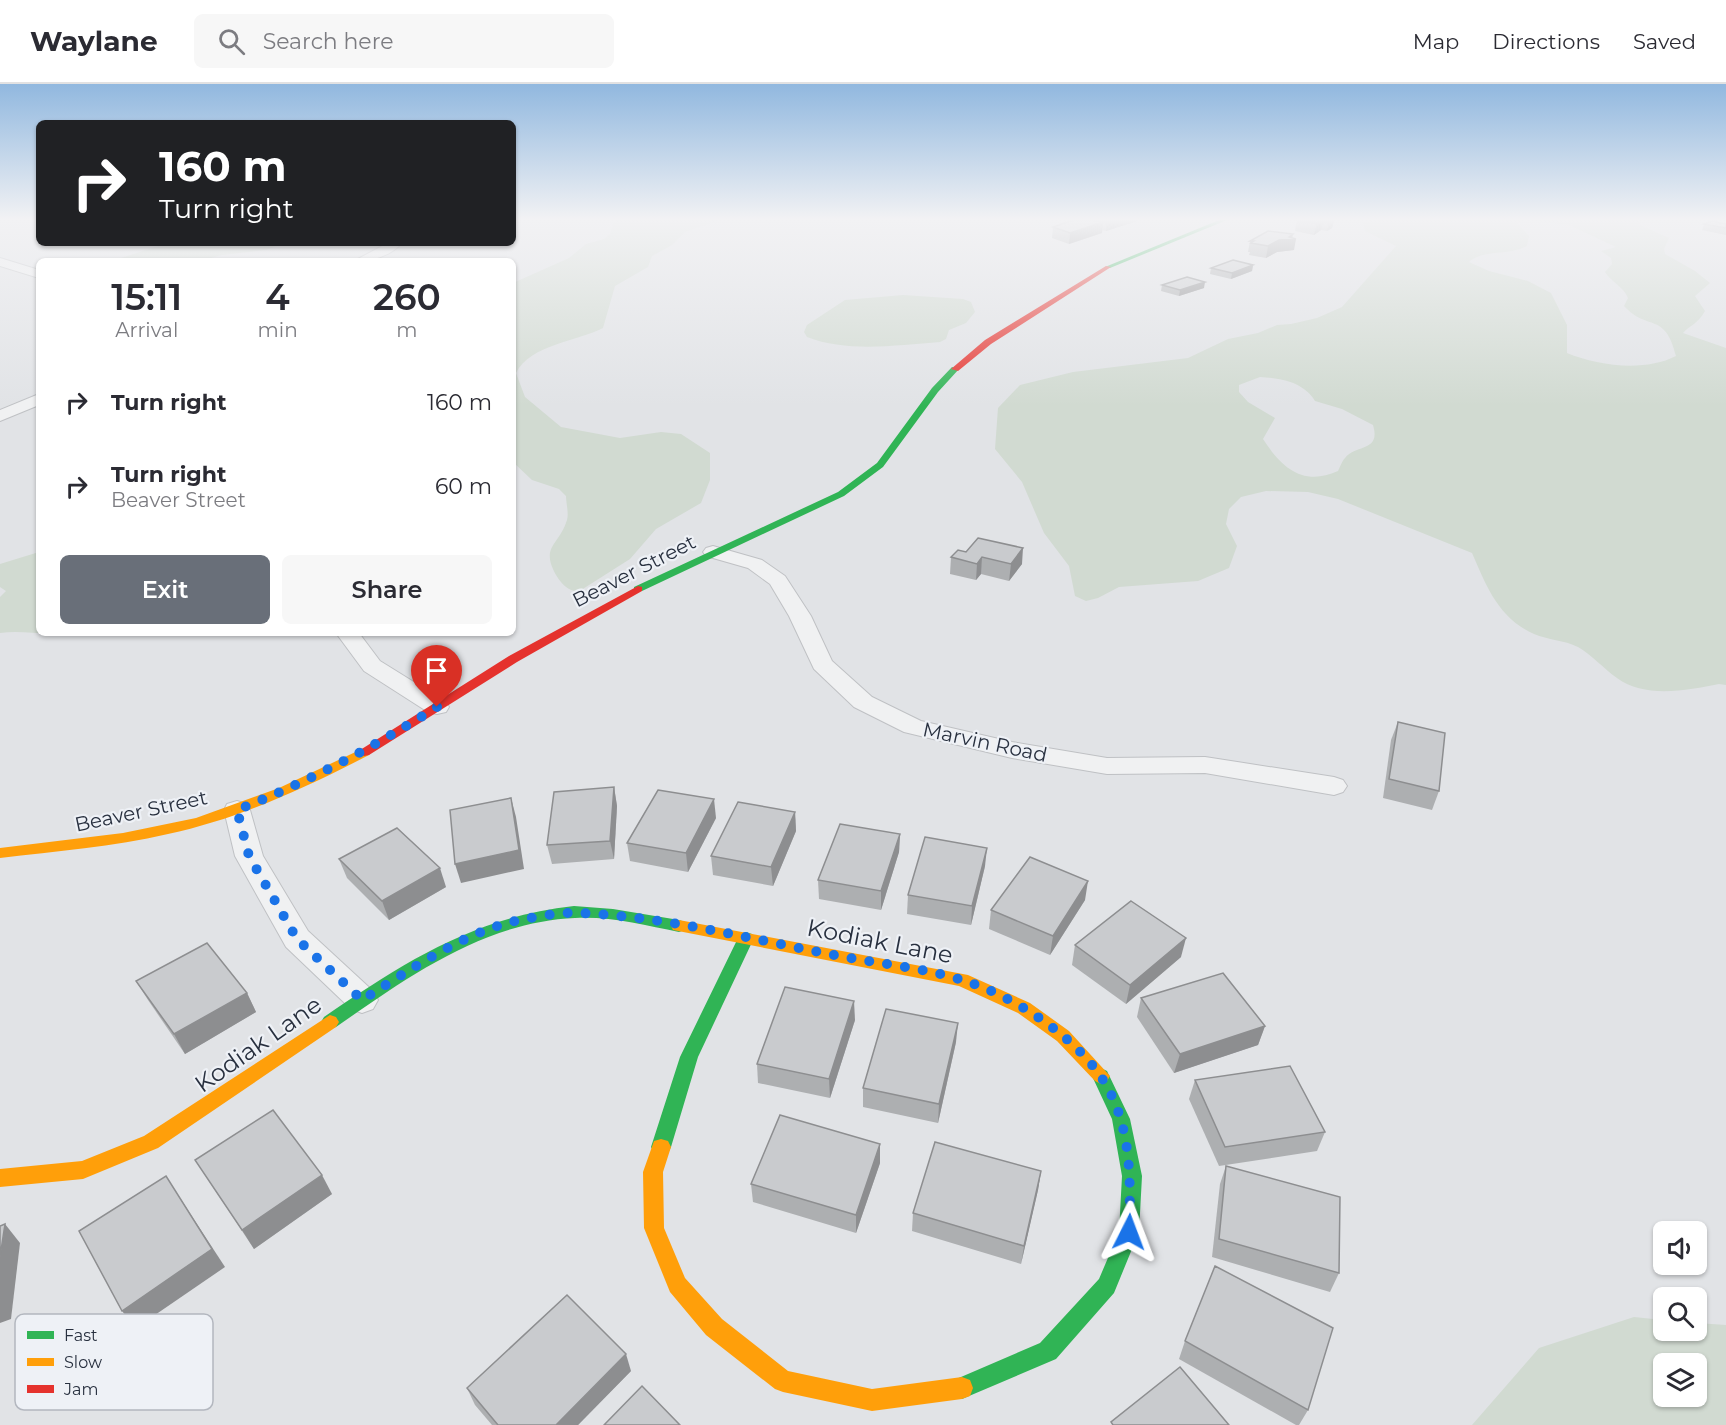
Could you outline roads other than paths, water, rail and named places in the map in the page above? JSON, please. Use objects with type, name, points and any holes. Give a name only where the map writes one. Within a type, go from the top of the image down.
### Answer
[{"type":"street","name":"Beaver Street","points":[[0,853],[143,835],[237,810],[334,768],[572,624],[712,552],[814,508],[865,478],[880,465],[911,420],[962,362],[1085,281]]},
{"type":"street","points":[[0,416],[36,400]]},
{"type":"street","name":"Marvin Road","points":[[712,552],[755,564],[778,580],[800,616],[822,664],[863,702],[913,727],[1012,750],[1107,766],[1205,765],[1334,786]]},
{"type":"street","points":[[349,636],[372,666],[437,707]]},
{"type":"street","points":[[237,810],[249,856],[297,939],[362,1000]]},
{"type":"street","name":"Kodiak Lane","points":[[0,1178],[19,1178],[83,1170],[151,1142],[198,1113],[362,1000],[430,957],[485,932],[523,920],[575,912],[651,921],[746,938],[962,980],[1024,1008],[1063,1036],[1100,1074],[1121,1119],[1132,1176],[1129,1232],[1107,1287],[1048,1351],[964,1388],[872,1400],[783,1381],[714,1327],[677,1285],[654,1228],[653,1172],[689,1057],[746,938]]}]
